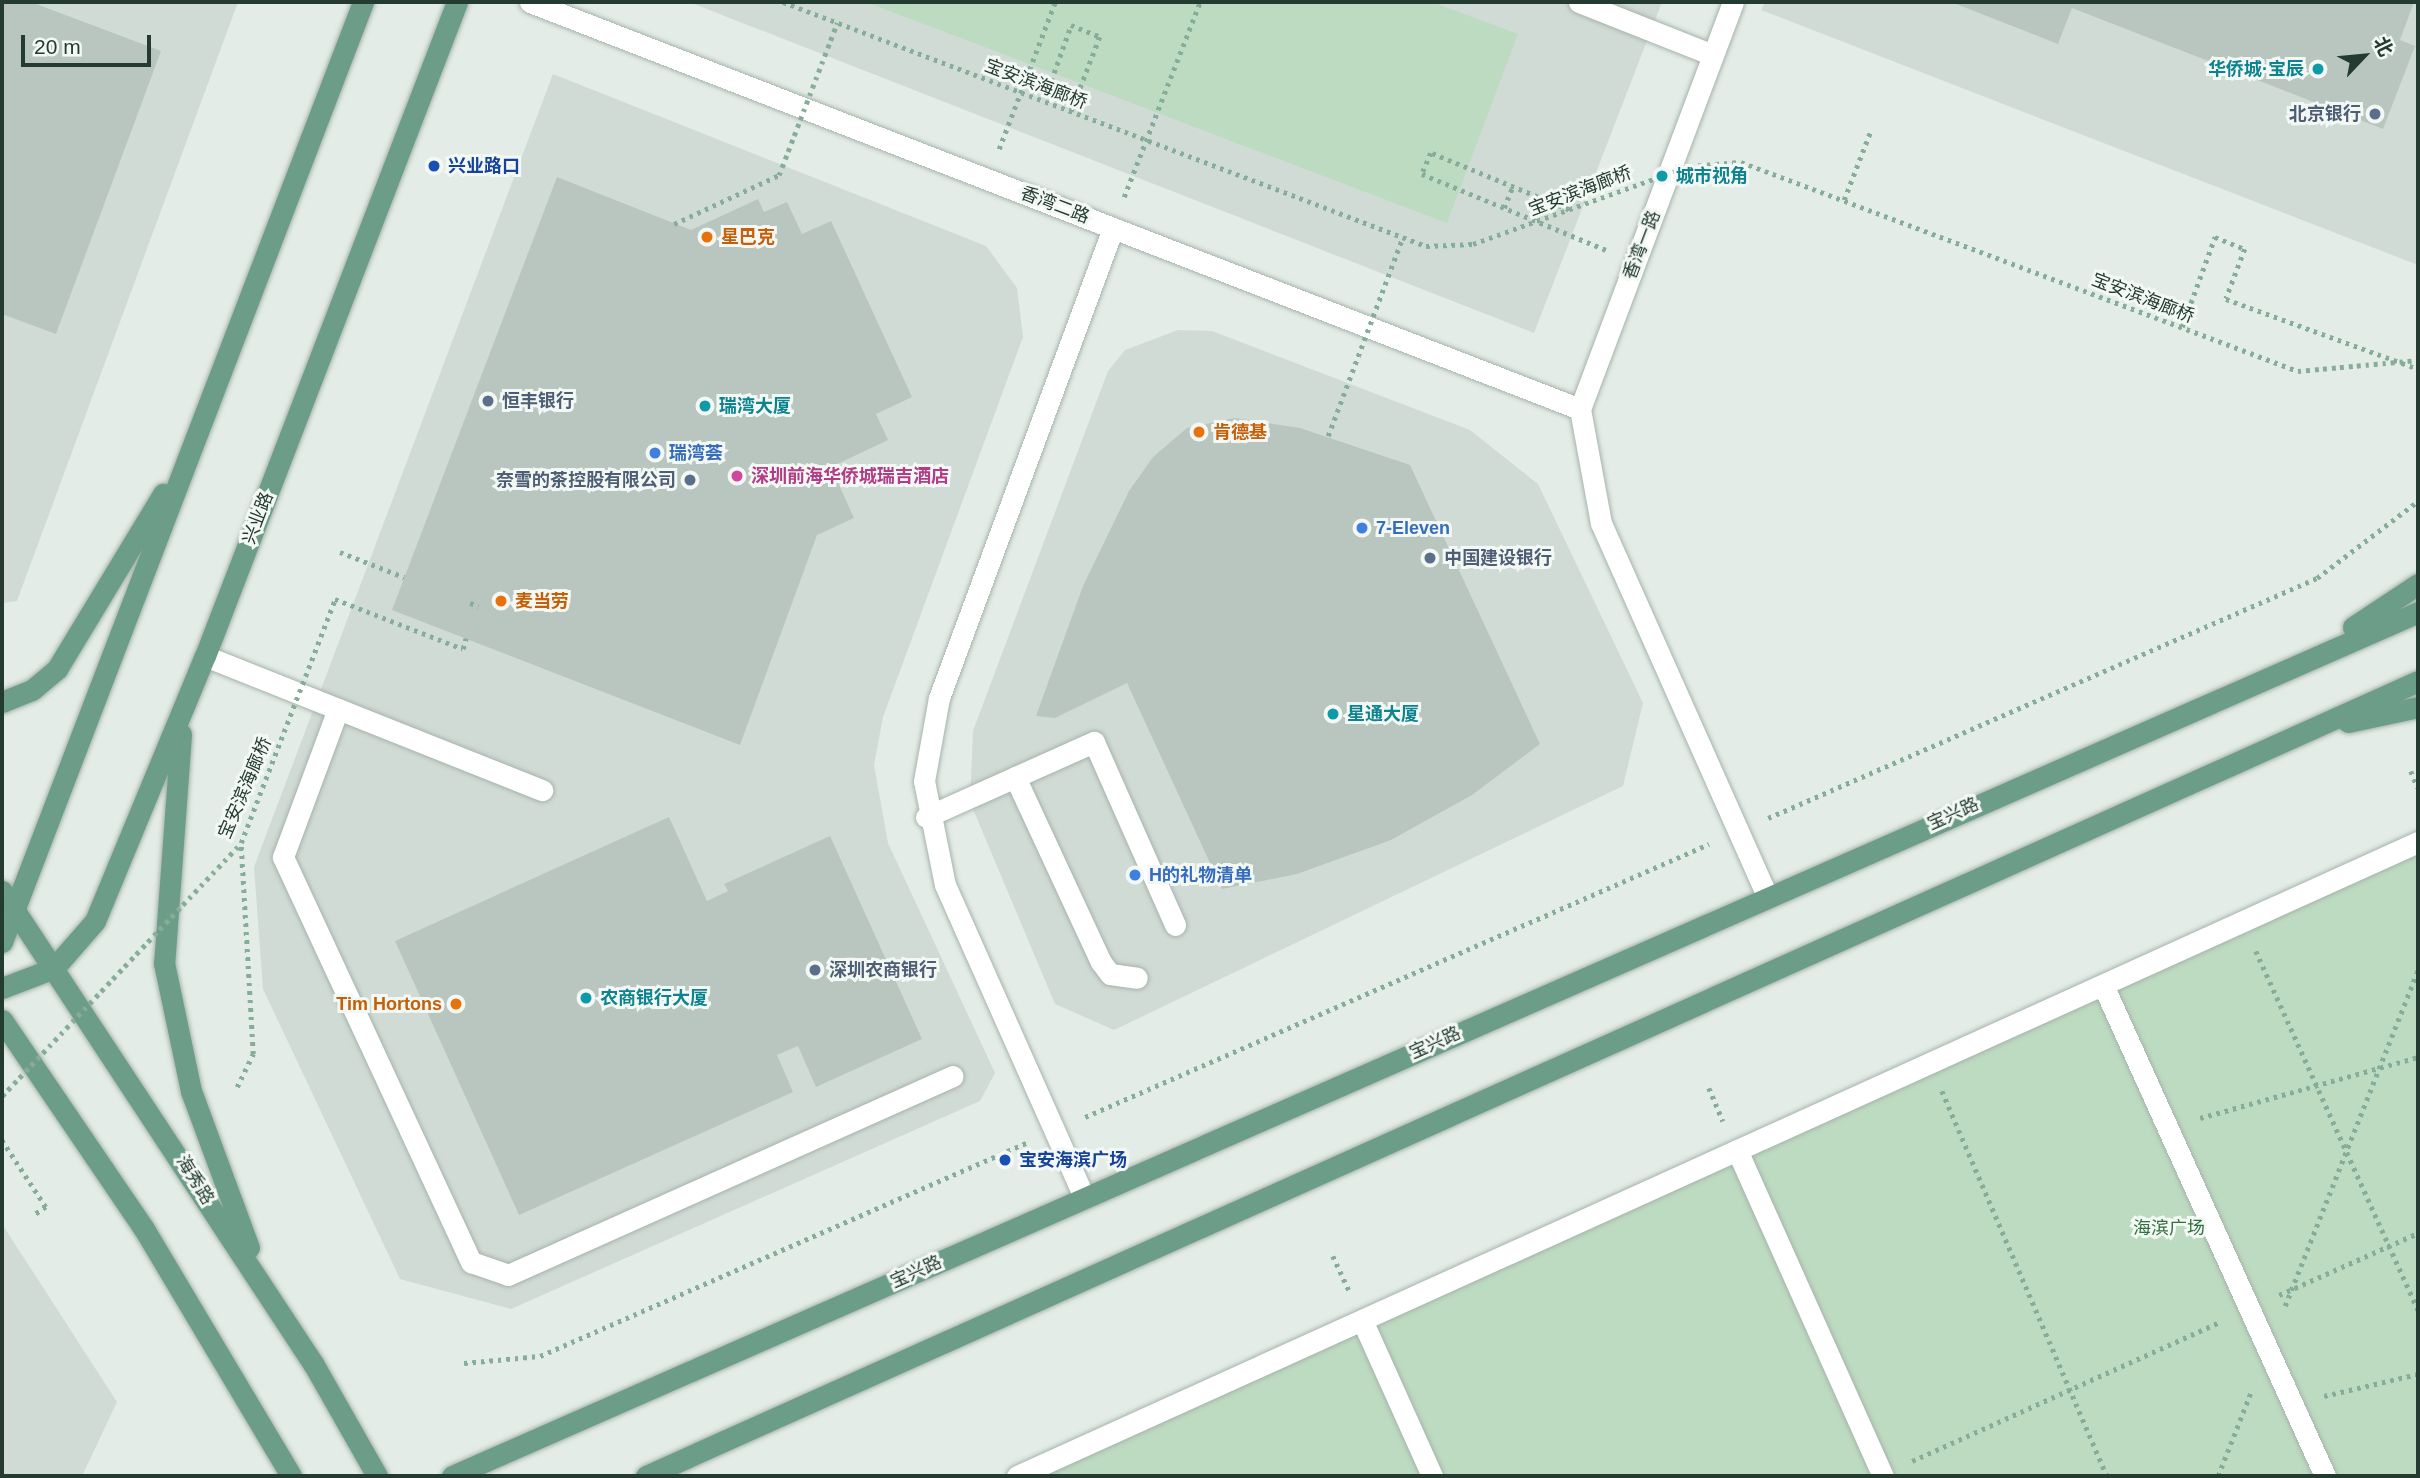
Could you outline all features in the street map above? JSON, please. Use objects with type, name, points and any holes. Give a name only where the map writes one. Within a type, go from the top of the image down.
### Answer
[{"type":"main road","points":[[2,942],[182,466],[363,2]]},
{"type":"main road","name":"兴业路","points":[[2,988],[54,968],[95,921],[205,656],[457,2]]},
{"type":"main road","points":[[2,702],[32,690],[57,669],[125,550],[182,466]]},
{"type":"main road","points":[[2273,673],[2418,584]]},
{"type":"main road","name":"宝兴路","points":[[452,1476],[2273,673],[2418,612]]},
{"type":"main road","points":[[646,1476],[2418,681]]},
{"type":"main road","points":[[184,707],[165,915],[169,1001],[191,1091],[266,1292]]},
{"type":"main road","points":[[2308,730],[2418,707]]},
{"type":"main road","name":"海秀路","points":[[2,891],[266,1292],[377,1476]]},
{"type":"main road","points":[[2,1020],[144,1229],[291,1476]]},
{"type":"street","name":"香湾二路","points":[[530,2],[1580,409]]},
{"type":"street","points":[[1579,2],[1713,55]]},
{"type":"street","name":"香湾一路","points":[[1580,409],[1733,2]]},
{"type":"street","points":[[1084,1197],[945,885],[926,817],[924,781],[939,698],[1113,228]]},
{"type":"street","points":[[1580,409],[1601,523],[1767,896]]},
{"type":"street","points":[[205,656],[542,790]]},
{"type":"street","points":[[338,709],[283,857],[471,1262],[508,1275],[953,1076]]},
{"type":"street","points":[[926,817],[1094,742],[1175,925]]},
{"type":"street","points":[[1015,778],[1101,962],[1110,974],[1137,978]]},
{"type":"street","points":[[1018,1476],[2418,842]]},
{"type":"street","points":[[2103,985],[2325,1476]]},
{"type":"street","points":[[1737,1150],[1882,1475]]},
{"type":"street","points":[[1362,1320],[1432,1476]]},
{"type":"path","name":"宝安滨海廊桥","points":[[783,2],[1426,246],[1473,244],[1690,166],[1726,160],[1844,200],[2298,371],[2418,360]]},
{"type":"path","points":[[988,179],[1055,2]]},
{"type":"path","points":[[1113,228],[1200,2]]},
{"type":"path","points":[[674,224],[779,175],[837,23]]},
{"type":"path","points":[[1028,72],[1051,81],[1071,25],[1100,37],[1071,112]]},
{"type":"path","points":[[1844,200],[1871,130]]},
{"type":"path","points":[[1569,210],[1431,153],[1422,174],[1482,199],[1505,205],[1635,262]]},
{"type":"path","points":[[1505,205],[1513,187]]},
{"type":"path","points":[[2182,327],[2215,237],[2245,249],[2226,299],[2418,369]]},
{"type":"path","points":[[1328,436],[1402,239]]},
{"type":"path","points":[[464,1363],[540,1356],[2317,578],[2418,501]]},
{"type":"path","points":[[340,552],[404,577]]},
{"type":"path","name":"宝安滨海廊桥","points":[[2,1096],[240,843],[335,599],[463,649],[466,638]]},
{"type":"path","points":[[470,603],[479,606]]},
{"type":"path","points":[[2411,771],[2418,788]]},
{"type":"path","points":[[237,1087],[253,1055],[240,843]]},
{"type":"path","points":[[2243,922],[2418,1310]]},
{"type":"path","points":[[2218,1476],[2418,970]]},
{"type":"path","points":[[2167,1126],[2418,1057]]},
{"type":"path","points":[[1930,1064],[2107,1476]]},
{"type":"path","points":[[2,1140],[46,1207],[34,1214]]},
{"type":"path","points":[[1882,1475],[2418,1233]]},
{"type":"path","points":[[2292,1403],[2418,1374]]},
{"type":"shaded area","points":[[2,2],[238,2],[17,601],[2,603]]},
{"type":"shaded area","points":[[689,2],[1662,2],[1534,333]]},
{"type":"shaded area","points":[[1765,2],[2418,2],[2418,265],[1761,10]]},
{"type":"shaded area","points":[[553,74],[986,246],[1017,288],[1023,337],[883,717],[874,765],[888,843],[995,1073],[980,1101],[511,1309],[400,1279],[263,989],[254,867]]},
{"type":"shaded area","points":[[1178,330],[1212,331],[1470,430],[1538,484],[1643,703],[1623,786],[1114,1030],[1055,1004],[970,802],[973,731],[1108,371],[1125,350]]},
{"type":"shaded area","points":[[2,1224],[117,1402],[82,1476],[2,1476]]},
{"type":"green space","points":[[866,2],[1432,2],[1518,34],[1447,223]]},
{"type":"green space","name":"海滨广场","points":[[2418,842],[2418,1476],[1017,1476]]},
{"type":"building","points":[[2,2],[31,2],[161,51],[56,334],[2,314]]},
{"type":"building","name":"华侨城·宝辰","points":[[1951,2],[2414,2],[2400,40],[2415,46],[2383,129],[2072,8],[2058,44]]},
{"type":"building","name":"瑞湾荟","points":[[557,177],[691,230],[758,199],[764,212],[787,202],[802,234],[831,221],[912,397],[876,414],[888,440],[831,467],[854,518],[817,535],[740,745],[392,610]]},
{"type":"building","name":"星通大厦","points":[[1235,418],[1300,428],[1410,465],[1540,744],[1472,795],[1391,840],[1297,874],[1222,889],[1127,683],[1055,718],[1036,716],[1083,586],[1129,491],[1153,457],[1187,428]]},
{"type":"building","name":"农商银行大厦","points":[[669,817],[707,901],[728,891],[724,884],[830,836],[922,1039],[816,1087],[798,1046],[777,1055],[793,1092],[519,1215],[395,941]]},
{"type":"place","name":"华侨城·宝辰","points":[[2318,69]]},
{"type":"place","name":"北京银行","points":[[2375,114]]},
{"type":"place","name":"兴业路口","points":[[434,166]]},
{"type":"place","name":"城市视角","points":[[1662,176]]},
{"type":"place","name":"星巴克","points":[[707,237]]},
{"type":"place","name":"恒丰银行","points":[[488,401]]},
{"type":"place","name":"瑞湾大厦","points":[[705,406]]},
{"type":"place","name":"肯德基","points":[[1199,432]]},
{"type":"place","name":"瑞湾荟","points":[[655,453]]},
{"type":"place","name":"深圳前海华侨城瑞吉酒店","points":[[737,476]]},
{"type":"place","name":"奈雪的茶控股有限公司","points":[[690,480]]},
{"type":"place","name":"7-Eleven","points":[[1362,528]]},
{"type":"place","name":"中国建设银行","points":[[1430,558]]},
{"type":"place","name":"麦当劳","points":[[501,601]]},
{"type":"place","name":"星通大厦","points":[[1333,714]]},
{"type":"place","name":"H的礼物清单","points":[[1135,875]]},
{"type":"place","name":"深圳农商银行","points":[[815,970]]},
{"type":"place","name":"农商银行大厦","points":[[586,998]]},
{"type":"place","name":"Tim Hortons","points":[[456,1004]]},
{"type":"place","name":"宝安海滨广场","points":[[1005,1160]]}]
